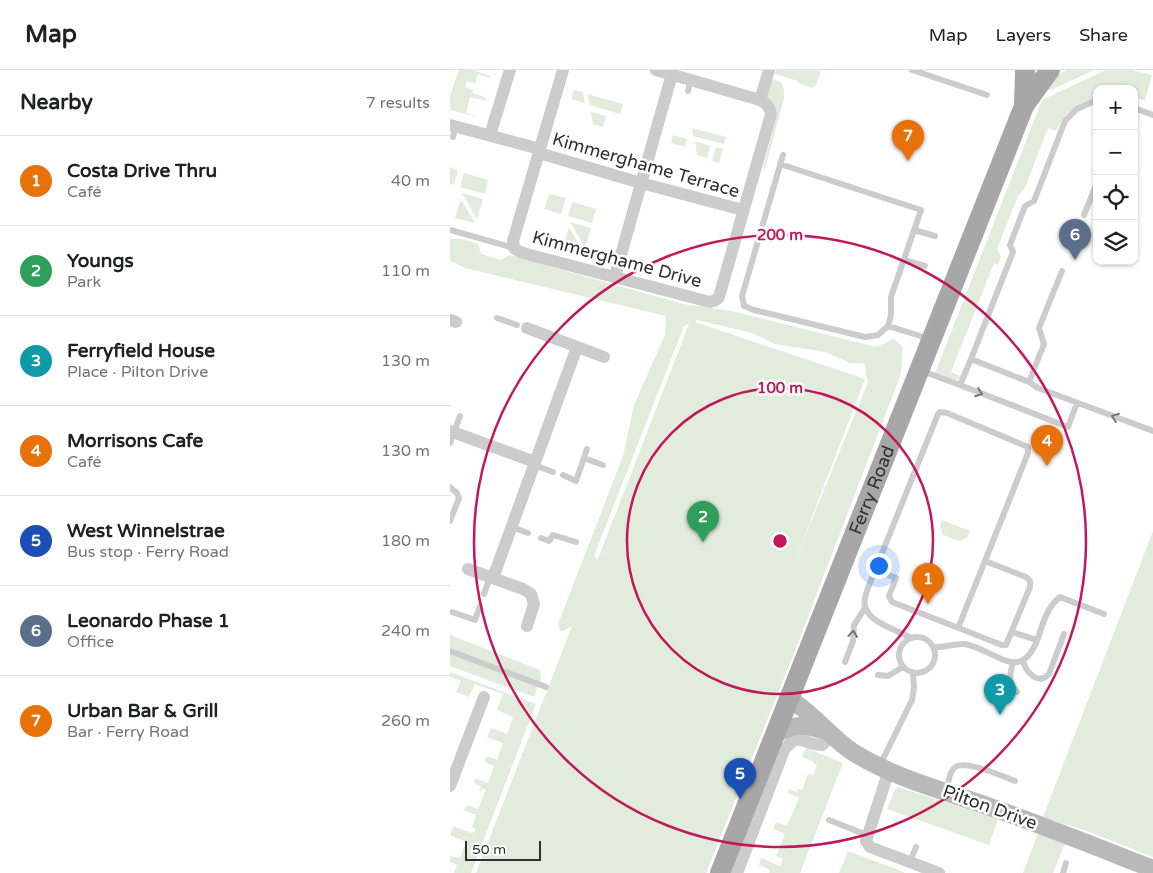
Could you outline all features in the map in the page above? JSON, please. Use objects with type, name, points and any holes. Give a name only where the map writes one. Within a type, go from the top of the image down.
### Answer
[{"type":"main road","name":"Ferry Road","points":[[1024,106],[1025,70]]},
{"type":"main road","name":"Ferry Road","points":[[720,873],[1024,106],[1050,70]]},
{"type":"street","points":[[490,135],[510,70]]},
{"type":"street","name":"Kimmerghame Drive","points":[[563,70],[513,241],[514,248],[520,252],[536,252],[615,276],[636,278],[710,302],[719,297],[743,210]]},
{"type":"street","points":[[760,100],[769,70]]},
{"type":"street","points":[[615,276],[641,183],[666,72],[689,85],[760,100],[767,104],[770,114],[743,210]]},
{"type":"street","name":"Kimmerghame Terrace","points":[[453,129],[490,135],[641,183],[743,210]]},
{"type":"street","points":[[522,326],[604,357]]},
{"type":"street","points":[[492,577],[577,347]]},
{"type":"street","points":[[451,436],[535,464]]},
{"type":"street","points":[[468,569],[525,590],[532,595],[534,604],[527,626]]},
{"type":"street","points":[[450,786],[484,698]]},
{"type":"street","name":"Pilton Drive","points":[[789,699],[802,706],[830,734],[855,754],[884,768],[1030,821],[1153,869]]},
{"type":"street","name":"Pilton Drive","points":[[775,734],[792,725],[807,725],[830,734]]},
{"type":"street","points":[[737,873],[784,750],[796,739],[819,745],[824,744],[830,734]]},
{"type":"street","points":[[884,768],[866,840],[870,847],[939,873]]},
{"type":"lane","points":[[912,70],[987,95]]},
{"type":"lane","points":[[960,385],[1014,252],[1010,245],[1025,206],[1034,201],[1065,122],[1077,109],[1093,102]]},
{"type":"lane","points":[[1138,109],[1153,114]]},
{"type":"lane","points":[[780,164],[921,210],[891,297],[891,316],[888,326],[878,334],[865,336],[744,306],[742,296],[780,164],[783,155]]},
{"type":"lane","points":[[1084,215],[1093,193]]},
{"type":"lane","points":[[450,230],[514,248]]},
{"type":"lane","points":[[914,230],[935,236]]},
{"type":"lane","points":[[904,260],[925,266]]},
{"type":"lane","points":[[1029,382],[1044,344],[1040,328],[1062,271]]},
{"type":"lane","points":[[497,318],[522,326]]},
{"type":"lane","points":[[888,326],[931,339]]},
{"type":"lane","points":[[971,359],[1029,382],[1038,388],[1153,431]]},
{"type":"lane","points":[[919,371],[1068,427],[1077,403]]},
{"type":"lane","points":[[845,662],[853,641],[854,625],[865,608],[865,598],[930,432],[940,412],[947,413],[1028,447],[1028,453],[958,628]]},
{"type":"lane","points":[[451,436],[460,416]]},
{"type":"lane","points":[[563,475],[576,480],[587,449]]},
{"type":"lane","points":[[584,458],[604,465]]},
{"type":"lane","points":[[535,464],[553,472]]},
{"type":"lane","points":[[450,487],[457,493],[459,499],[450,521]]},
{"type":"lane","points":[[512,527],[528,533]]},
{"type":"lane","points":[[541,538],[549,541],[553,535],[576,542]]},
{"type":"lane","points":[[876,570],[896,578],[889,596],[892,602],[1004,645],[1008,643],[1030,587],[1030,580],[985,561]]},
{"type":"lane","points":[[484,594],[492,577]]},
{"type":"lane","points":[[934,647],[967,645],[1013,662],[1030,656],[1050,609],[1060,598],[1104,614]]},
{"type":"lane","points":[[452,612],[475,620],[480,606]]},
{"type":"lane","points":[[865,608],[874,619],[911,638]]},
{"type":"lane","points":[[1012,632],[1037,640]]},
{"type":"lane","points":[[1023,660],[1027,670],[1034,677],[1042,679],[1046,677],[1049,674],[1064,634]]},
{"type":"lane","points":[[911,638],[924,638],[934,647],[935,659],[925,672],[913,673],[903,667],[899,651],[905,642],[911,638]]},
{"type":"lane","points":[[450,651],[546,687]]},
{"type":"lane","points":[[1013,662],[1009,680],[1016,692]]},
{"type":"lane","points":[[878,675],[888,676],[903,667]]},
{"type":"lane","points":[[884,768],[912,700],[914,688],[913,673]]},
{"type":"lane","points":[[946,792],[951,773],[954,768],[961,764],[1015,781]]},
{"type":"lane","points":[[829,820],[867,835]]},
{"type":"lane","points":[[910,862],[916,847]]},
{"type":"lane","points":[[1062,873],[1066,863]]},
{"type":"green space","points":[[459,70],[473,70],[491,76],[491,78],[478,74],[475,84],[467,81],[465,87],[473,90],[472,93],[485,97],[486,101],[470,97],[466,113],[481,118],[450,110],[450,96]]},
{"type":"green space","points":[[776,70],[821,71],[816,85],[812,88],[798,83],[798,81],[775,74]]},
{"type":"green space","points":[[1066,70],[1094,70],[1049,91],[1048,87]]},
{"type":"green space","points":[[1106,70],[1131,70],[1152,75],[1145,101],[1138,98],[1138,85],[1093,85],[1093,98],[1072,110],[1056,131],[1048,128],[1025,188],[1018,196],[997,249],[1001,257],[998,265],[994,263],[951,372],[960,376],[958,380],[955,380],[935,373],[1042,100]]},
{"type":"green space","points":[[770,78],[781,82],[784,98],[765,169],[763,168],[774,126],[765,97]]},
{"type":"green space","points":[[574,90],[583,92],[585,103],[571,99]]},
{"type":"green space","points":[[587,94],[623,104],[620,114],[590,105]]},
{"type":"green space","points":[[591,112],[606,116],[603,127],[593,124]]},
{"type":"green space","points":[[692,128],[726,137],[724,144],[693,136]]},
{"type":"green space","points":[[673,135],[687,139],[685,147],[671,143]]},
{"type":"green space","points":[[695,141],[710,146],[707,158],[697,155]]},
{"type":"green space","points":[[716,147],[723,149],[719,163],[712,161]]},
{"type":"green space","points":[[450,167],[458,170],[454,185],[450,184]]},
{"type":"green space","points":[[464,173],[488,180],[485,194],[460,187]]},
{"type":"green space","points":[[462,193],[483,199],[477,219]]},
{"type":"green space","points":[[549,194],[566,198],[561,214],[544,209]]},
{"type":"green space","points":[[461,199],[475,223],[455,218]]},
{"type":"green space","points":[[572,202],[596,209],[592,223],[568,216]]},
{"type":"green space","points":[[570,222],[591,228],[585,248]]},
{"type":"green space","points":[[569,227],[583,252],[563,247]]},
{"type":"green space","points":[[450,239],[462,239],[478,244],[481,254],[501,260],[509,255],[683,304],[732,311],[876,347],[894,339],[903,347],[901,374],[798,643],[706,873],[476,873],[572,626],[561,632],[558,624],[623,456],[634,405],[665,335],[666,316],[465,268],[450,261]],"holes":[[[697,320],[752,333],[775,344],[826,352],[850,363],[864,363],[868,382],[795,561],[865,379],[695,322]],[[689,324],[598,559],[597,559],[594,556],[684,326]]]},
{"type":"green space","points":[[942,520],[970,531],[967,538],[959,541],[943,535],[940,526]]},
{"type":"green space","points":[[1153,531],[1153,857],[1087,831],[1043,817]]},
{"type":"green space","points":[[450,635],[540,670],[541,679],[534,697],[450,666]]},
{"type":"green space","points":[[450,672],[536,704],[471,873],[454,873],[457,865],[450,862],[450,856],[460,858],[466,842],[450,835],[453,826],[472,833],[475,831],[475,828],[472,827],[476,815],[463,810],[468,805],[478,809],[486,790],[482,788],[479,791],[481,786],[474,783],[475,778],[488,783],[494,766],[484,762],[487,756],[497,760],[503,743],[487,737],[491,728],[507,734],[513,717],[497,710],[503,694],[475,684],[469,697],[456,692],[461,681],[450,677]]},
{"type":"green space","points":[[806,748],[843,763],[800,873],[769,873],[770,870],[759,865],[761,858],[780,866],[783,859],[776,856],[785,834],[773,829],[776,822],[787,826],[799,798],[788,793],[789,789],[796,792],[798,789],[802,790],[808,774],[813,775],[817,765],[813,761],[802,757]]},
{"type":"green space","points":[[898,787],[998,819],[989,845],[887,809],[895,789]]},
{"type":"green space","points":[[1038,833],[1065,844],[1053,873],[1023,873]]},
{"type":"green space","points":[[848,851],[904,872],[904,873],[839,873]]},
{"type":"place","name":"Urban Bar & Grill","points":[[908,161]]},
{"type":"place","name":"Leonardo Phase 1","points":[[1075,260]]},
{"type":"place","name":"Morrisons Cafe","points":[[1047,466]]},
{"type":"place","name":"Youngs","points":[[703,542]]},
{"type":"place","name":"Costa Drive Thru","points":[[928,604]]},
{"type":"place","name":"Ferryfield House","points":[[1000,715]]},
{"type":"place","name":"West Winnelstrae","points":[[740,799]]}]
